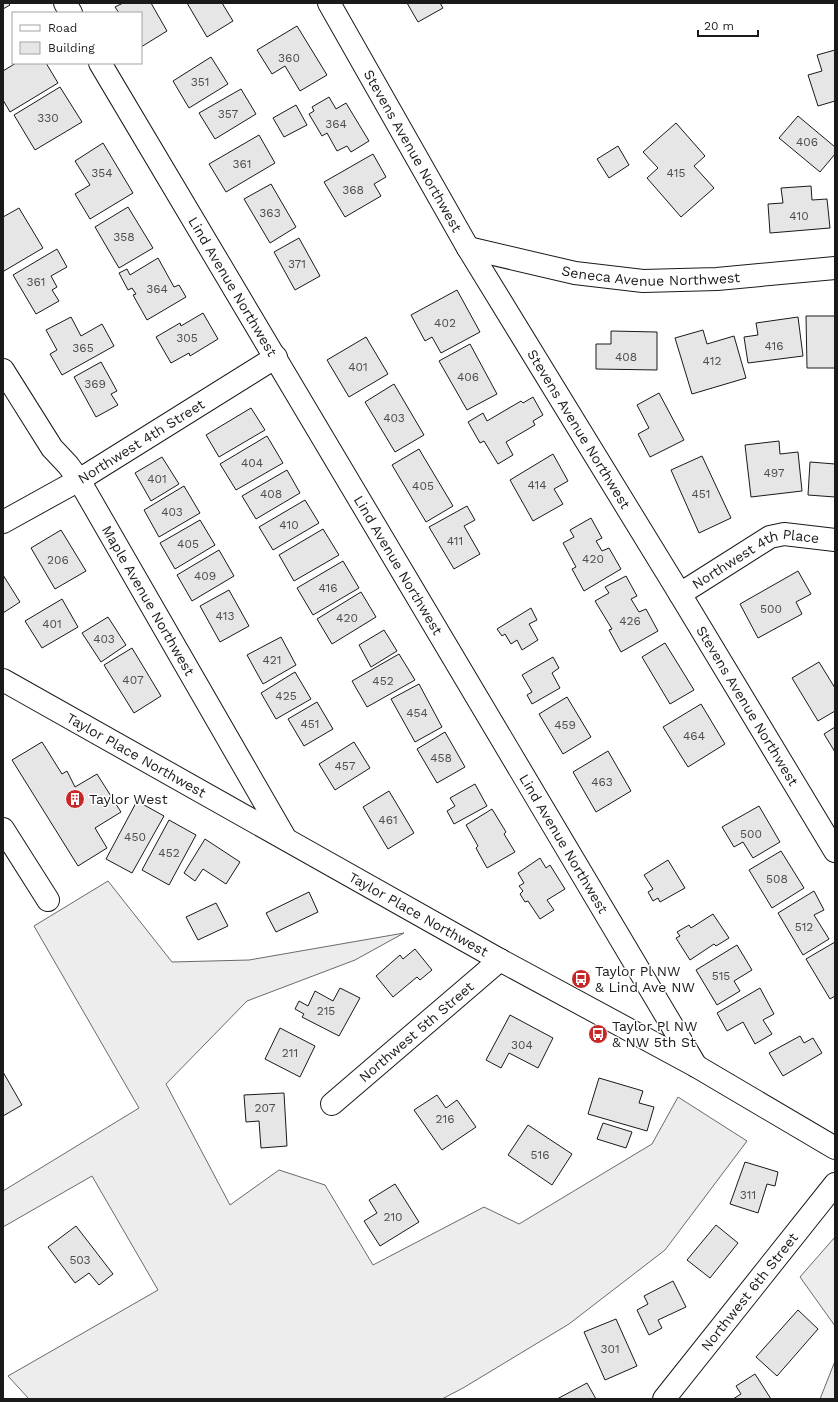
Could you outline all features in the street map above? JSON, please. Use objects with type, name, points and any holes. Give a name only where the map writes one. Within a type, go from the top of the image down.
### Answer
[{"type":"street","points":[[65,3],[70,12]]},
{"type":"street","name":"Stevens Avenue Northwest","points":[[329,3],[468,248],[680,594],[835,851]]},
{"type":"street","name":"Lind Avenue Northwest","points":[[101,64],[696,1066]]},
{"type":"street","name":"Seneca Avenue Northwest","points":[[468,248],[575,273],[643,281],[717,279],[835,268]]},
{"type":"street","name":"Northwest 4th Street","points":[[3,522],[79,480],[276,357]]},
{"type":"street","name":"Maple Avenue Northwest","points":[[3,370],[52,448],[68,465],[79,480],[284,837]]},
{"type":"street","name":"Northwest 4th Place","points":[[680,594],[770,537],[784,534],[835,540]]},
{"type":"street","name":"Taylor Place Northwest","points":[[3,680],[500,960],[696,1066],[835,1148]]},
{"type":"street","points":[[3,828],[48,900]]},
{"type":"street","name":"Northwest 5th Street","points":[[332,1104],[500,960]]},
{"type":"street","name":"Northwest 6th Street","points":[[664,1399],[835,1184]]},
{"type":"shaded area","points":[[108,881],[172,962],[249,960],[404,933],[355,960],[247,1001],[166,1084],[230,1205],[279,1170],[325,1185],[373,1265],[484,1207],[519,1224],[652,1144],[678,1097],[747,1141],[665,1250],[569,1324],[463,1388],[442,1399],[29,1399],[8,1376],[158,1290],[92,1176],[3,1227],[3,1191],[139,1108],[34,926]]},
{"type":"shaded area","points":[[835,1237],[835,1326],[800,1277]]},
{"type":"shaded area","points":[[835,1361],[835,1399],[820,1399]]},
{"type":"building","points":[[3,3],[8,3],[10,5],[3,9]]},
{"type":"building","points":[[123,3],[151,3],[167,31],[142,46],[142,12],[118,12],[115,7]]},
{"type":"building","points":[[187,3],[222,3],[233,21],[207,37]]},
{"type":"building","points":[[407,3],[440,3],[443,8],[418,22]]},
{"type":"building","points":[[297,26],[327,75],[300,91],[285,66],[272,74],[257,50]]},
{"type":"building","points":[[835,50],[835,101],[818,106],[808,75],[822,71],[817,55]]},
{"type":"building","points":[[211,57],[228,84],[189,108],[173,81]]},
{"type":"building","points":[[14,64],[47,64],[58,83],[10,112],[3,100],[3,71]]},
{"type":"building","points":[[60,87],[82,122],[35,150],[14,115]]},
{"type":"building","points":[[241,89],[256,114],[215,139],[199,113]]},
{"type":"building","points":[[329,97],[336,109],[346,103],[369,141],[351,152],[347,146],[337,151],[327,133],[322,136],[309,114],[314,111],[312,107]]},
{"type":"building","points":[[296,105],[307,125],[284,137],[273,118]]},
{"type":"building","points":[[798,116],[835,147],[835,154],[820,172],[779,138]]},
{"type":"building","points":[[676,123],[705,156],[694,166],[714,188],[681,217],[647,178],[658,168],[643,152]]},
{"type":"building","points":[[259,135],[275,163],[226,192],[209,164]]},
{"type":"building","points":[[103,143],[133,193],[90,219],[75,194],[90,185],[75,161]]},
{"type":"building","points":[[618,146],[629,165],[609,178],[597,159]]},
{"type":"building","points":[[373,154],[386,177],[374,184],[381,196],[345,217],[324,182]]},
{"type":"building","points":[[271,184],[296,227],[270,243],[244,199]]},
{"type":"building","points":[[811,186],[812,200],[827,199],[830,228],[770,233],[768,204],[783,203],[781,188]]},
{"type":"building","points":[[128,207],[153,248],[119,268],[95,227]]},
{"type":"building","points":[[19,208],[43,248],[4,271],[3,217]]},
{"type":"building","points":[[299,238],[320,276],[295,290],[274,252]]},
{"type":"building","points":[[57,249],[67,267],[51,276],[57,287],[52,290],[59,301],[36,314],[13,275]]},
{"type":"building","points":[[158,258],[174,287],[179,285],[186,297],[147,320],[133,295],[136,294],[132,288],[128,290],[119,273],[127,269],[130,275]]},
{"type":"building","points":[[457,290],[480,332],[441,353],[432,337],[425,341],[411,315]]},
{"type":"building","points":[[203,313],[218,339],[190,356],[189,353],[171,363],[156,337],[180,323],[181,326]]},
{"type":"building","points":[[806,316],[835,316],[835,368],[807,368]]},
{"type":"building","points":[[71,317],[81,336],[102,324],[114,346],[62,375],[50,354],[57,350],[46,330]]},
{"type":"building","points":[[798,317],[803,356],[748,363],[744,337],[758,335],[756,323]]},
{"type":"building","points":[[703,330],[707,344],[734,336],[746,378],[692,394],[675,338]]},
{"type":"building","points":[[611,331],[657,332],[657,370],[596,369],[596,344],[611,344]]},
{"type":"building","points":[[366,337],[388,374],[349,397],[327,360]]},
{"type":"building","points":[[470,344],[497,394],[467,410],[439,361]]},
{"type":"building","points":[[101,362],[117,391],[111,394],[118,405],[96,417],[74,377]]},
{"type":"building","points":[[394,384],[424,435],[395,452],[365,402]]},
{"type":"building","points":[[659,393],[684,440],[650,457],[638,434],[649,428],[637,405]]},
{"type":"building","points":[[533,397],[543,415],[533,421],[535,425],[506,442],[513,455],[498,464],[484,441],[480,443],[468,422],[483,413],[487,421],[521,401],[523,403]]},
{"type":"building","points":[[251,408],[265,430],[219,457],[206,435]]},
{"type":"building","points":[[267,436],[283,463],[236,490],[220,464]]},
{"type":"building","points":[[779,441],[780,454],[798,452],[802,491],[751,497],[745,445]]},
{"type":"building","points":[[419,449],[453,506],[426,522],[392,465]]},
{"type":"building","points":[[553,454],[568,481],[554,489],[563,504],[533,521],[510,480]]},
{"type":"building","points":[[702,456],[731,518],[699,533],[671,470]]},
{"type":"building","points":[[162,457],[179,484],[151,501],[135,473]]},
{"type":"building","points":[[810,462],[835,464],[835,497],[808,495]]},
{"type":"building","points":[[287,470],[300,493],[256,519],[242,496]]},
{"type":"building","points":[[184,486],[200,513],[159,537],[144,510]]},
{"type":"building","points":[[305,500],[319,523],[273,550],[259,527]]},
{"type":"building","points":[[467,506],[475,520],[464,526],[480,554],[454,569],[429,527]]},
{"type":"building","points":[[591,518],[602,538],[596,541],[602,551],[609,548],[621,569],[584,591],[572,569],[576,567],[563,543],[574,537],[570,530]]},
{"type":"building","points":[[200,520],[215,545],[175,569],[160,543]]},
{"type":"building","points":[[323,529],[339,555],[294,581],[279,555]]},
{"type":"building","points":[[61,530],[86,571],[55,589],[31,548]]},
{"type":"building","points":[[219,550],[234,576],[192,601],[177,575]]},
{"type":"building","points":[[343,561],[359,588],[313,615],[297,588]]},
{"type":"building","points":[[798,571],[811,594],[796,602],[802,614],[758,638],[740,604]]},
{"type":"building","points":[[3,575],[20,602],[3,613]]},
{"type":"building","points":[[626,576],[637,596],[631,599],[639,612],[646,609],[658,631],[621,652],[609,630],[612,629],[595,601],[609,593],[605,587]]},
{"type":"building","points":[[229,590],[249,626],[220,642],[200,606]]},
{"type":"building","points":[[361,592],[376,617],[332,644],[317,619]]},
{"type":"building","points":[[62,599],[78,627],[42,648],[25,621]]},
{"type":"building","points":[[531,608],[537,620],[529,624],[538,640],[522,650],[517,640],[511,644],[505,634],[502,636],[497,629]]},
{"type":"building","points":[[108,617],[126,645],[101,662],[82,633]]},
{"type":"building","points":[[384,630],[397,651],[371,667],[359,645]]},
{"type":"building","points":[[281,637],[296,665],[263,684],[247,655]]},
{"type":"building","points":[[665,643],[694,690],[670,704],[642,657]]},
{"type":"building","points":[[132,648],[161,696],[134,713],[104,665]]},
{"type":"building","points":[[399,654],[415,680],[367,707],[352,681]]},
{"type":"building","points":[[553,657],[559,668],[552,673],[560,688],[532,704],[527,695],[532,692],[522,675]]},
{"type":"building","points":[[819,662],[835,688],[835,711],[818,721],[792,678]]},
{"type":"building","points":[[295,672],[311,699],[276,719],[261,693]]},
{"type":"building","points":[[419,684],[442,727],[415,742],[391,699]]},
{"type":"building","points":[[567,697],[591,737],[563,754],[539,714]]},
{"type":"building","points":[[317,702],[333,729],[304,746],[288,719]]},
{"type":"building","points":[[701,704],[725,744],[688,767],[663,727]]},
{"type":"building","points":[[835,727],[835,752],[824,734]]},
{"type":"building","points":[[445,732],[465,767],[437,783],[417,749]]},
{"type":"building","name":"Taylor West","points":[[42,742],[62,774],[67,771],[75,787],[97,774],[121,812],[95,828],[107,848],[78,866],[12,760]]},
{"type":"building","points":[[354,742],[370,768],[335,790],[319,764]]},
{"type":"building","points":[[608,751],[631,791],[596,812],[573,772]]},
{"type":"building","points":[[475,784],[487,806],[454,824],[447,811],[455,806],[450,798]]},
{"type":"building","points":[[389,791],[414,833],[388,849],[363,807]]},
{"type":"building","points":[[137,801],[164,816],[132,873],[106,859]]},
{"type":"building","points":[[759,806],[780,842],[753,858],[743,842],[734,847],[722,827]]},
{"type":"building","points":[[492,809],[506,832],[504,834],[515,852],[487,868],[476,848],[478,846],[466,825]]},
{"type":"building","points":[[169,820],[196,835],[169,885],[142,870]]},
{"type":"building","points":[[205,839],[240,862],[226,884],[203,869],[195,881],[184,873]]},
{"type":"building","points":[[781,851],[804,888],[772,908],[749,870]]},
{"type":"building","points":[[540,858],[546,868],[550,865],[565,889],[547,900],[554,910],[540,919],[528,901],[525,902],[520,894],[523,891],[519,886],[524,883],[518,873]]},
{"type":"building","points":[[668,860],[685,888],[660,902],[658,898],[653,901],[648,892],[653,889],[644,875]]},
{"type":"building","points":[[814,891],[824,910],[814,915],[829,939],[803,955],[778,913]]},
{"type":"building","points":[[309,892],[318,912],[276,932],[266,913]]},
{"type":"building","points":[[216,903],[228,926],[198,940],[186,917]]},
{"type":"building","points":[[713,914],[729,938],[716,946],[714,944],[690,960],[676,938],[680,936],[677,932],[689,925],[691,928]]},
{"type":"building","points":[[835,942],[835,996],[830,999],[806,959]]},
{"type":"building","points":[[737,945],[752,970],[734,981],[740,991],[717,1005],[696,970]]},
{"type":"building","points":[[415,949],[432,970],[420,980],[417,977],[393,997],[376,976],[400,955],[403,959]]},
{"type":"building","points":[[340,988],[360,998],[339,1036],[302,1017],[304,1014],[295,1009],[299,1001],[308,1006],[315,991],[333,1001]]},
{"type":"building","points":[[760,988],[774,1014],[763,1020],[772,1034],[755,1044],[743,1022],[727,1031],[717,1013]]},
{"type":"building","points":[[510,1015],[553,1038],[538,1068],[509,1053],[501,1068],[486,1060]]},
{"type":"building","points":[[280,1028],[315,1046],[300,1077],[265,1059]]},
{"type":"building","points":[[800,1036],[804,1043],[813,1038],[822,1053],[783,1076],[769,1053]]},
{"type":"building","points":[[3,1072],[22,1105],[3,1116]]},
{"type":"building","points":[[599,1078],[643,1091],[639,1103],[654,1107],[647,1131],[588,1114]]},
{"type":"building","points":[[284,1093],[287,1146],[261,1148],[259,1121],[246,1122],[244,1095]]},
{"type":"building","points":[[437,1095],[446,1108],[457,1100],[476,1127],[442,1150],[414,1110]]},
{"type":"building","points":[[603,1123],[632,1132],[626,1148],[597,1139]]},
{"type":"building","points":[[528,1125],[572,1154],[552,1185],[508,1155]]},
{"type":"building","points":[[745,1162],[778,1172],[775,1186],[767,1184],[758,1213],[730,1204]]},
{"type":"building","points":[[395,1184],[419,1222],[380,1246],[364,1221],[377,1213],[369,1200]]},
{"type":"building","points":[[716,1225],[738,1243],[710,1278],[687,1260]]},
{"type":"building","points":[[76,1226],[113,1274],[99,1285],[89,1273],[75,1283],[48,1247]]},
{"type":"building","points":[[673,1281],[686,1307],[658,1320],[662,1328],[649,1335],[637,1310],[648,1304],[644,1296]]},
{"type":"building","points":[[798,1310],[818,1329],[777,1376],[756,1357]]},
{"type":"building","points":[[616,1319],[637,1366],[605,1380],[584,1332]]},
{"type":"building","points":[[755,1374],[771,1399],[733,1399],[741,1394],[736,1386]]},
{"type":"building","points":[[587,1383],[596,1399],[557,1399]]},
{"type":"place","name":"Taylor West","points":[[75,799]]},
{"type":"place","name":"Taylor Pl NW & Lind Ave NW","points":[[581,979]]},
{"type":"place","name":"Taylor Pl NW & NW 5th St","points":[[598,1034]]}]
